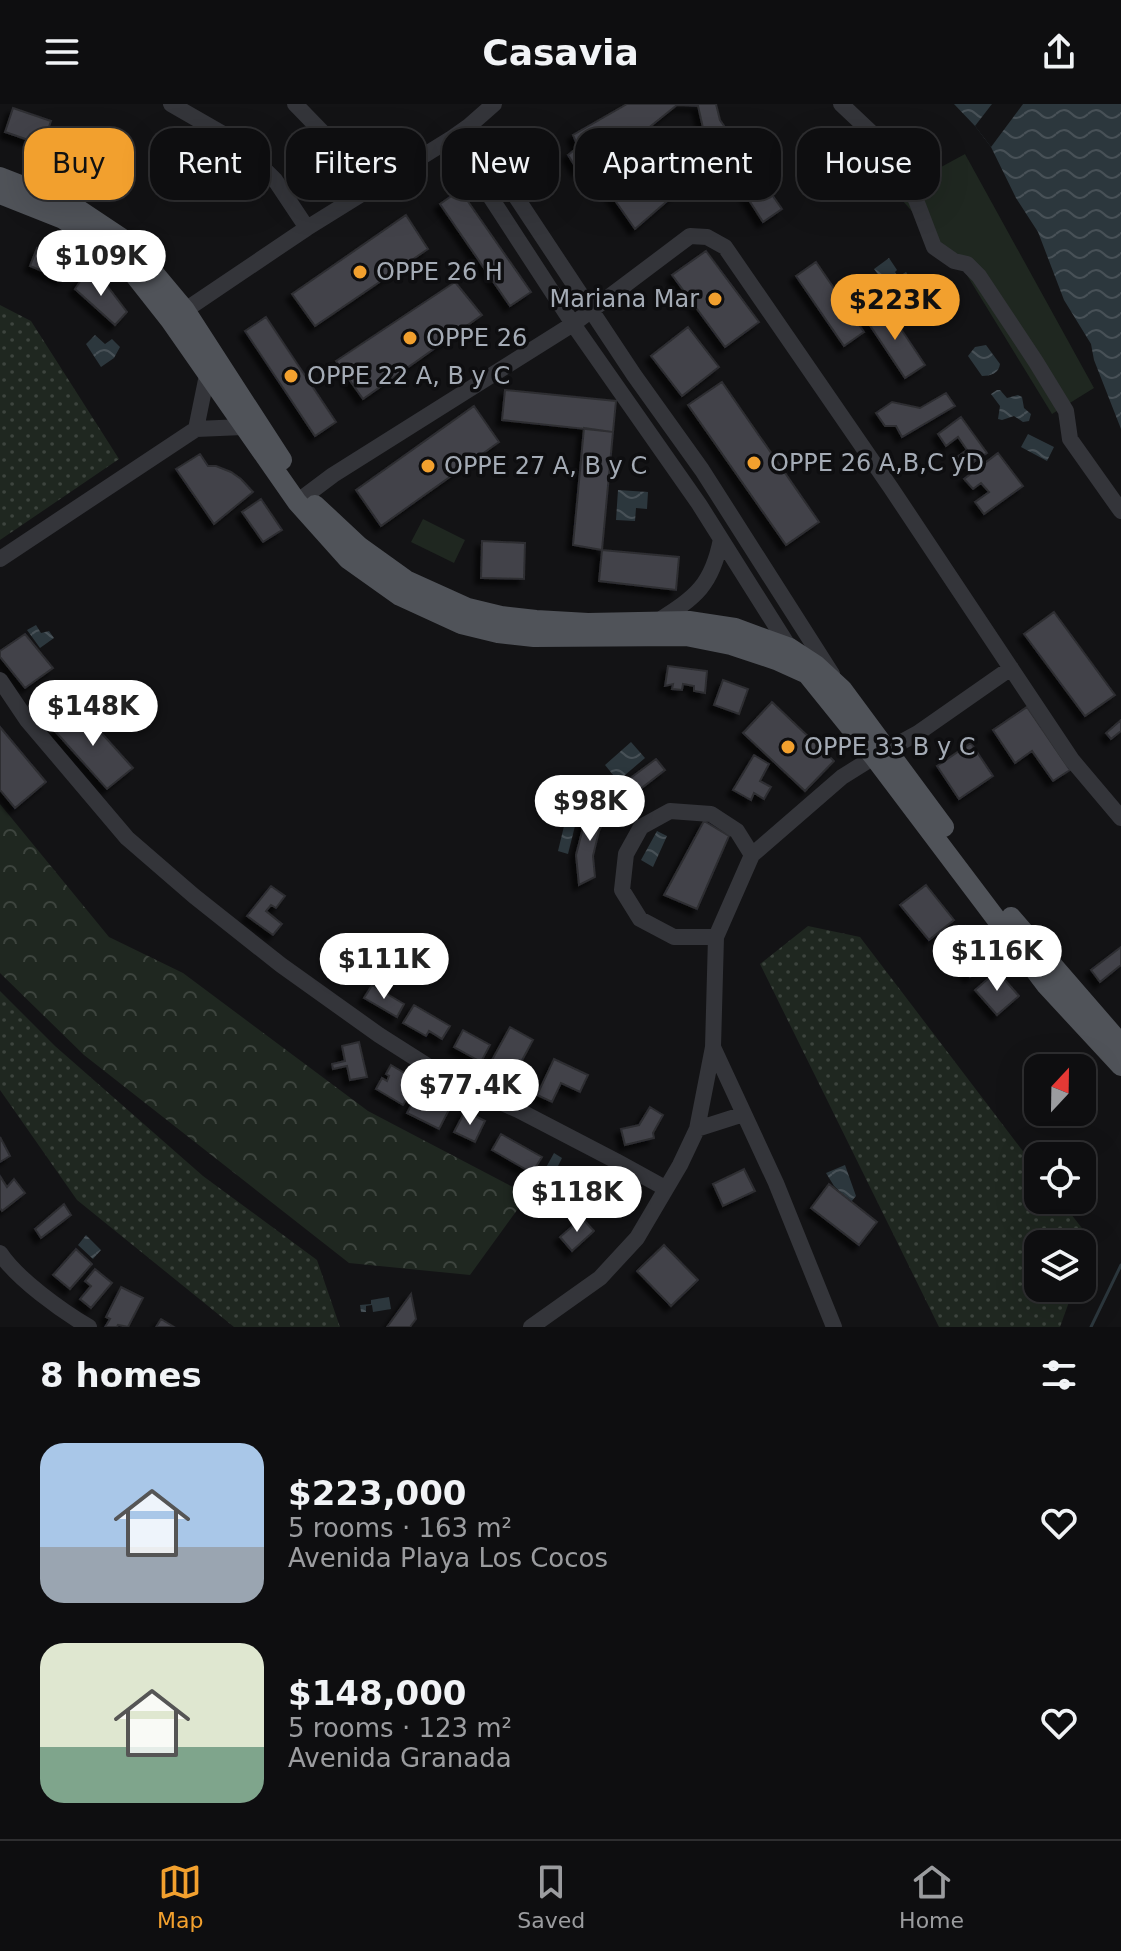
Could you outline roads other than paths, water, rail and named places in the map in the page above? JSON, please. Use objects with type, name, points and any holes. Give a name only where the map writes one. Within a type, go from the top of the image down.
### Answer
[{"type":"main road","points":[[0,177],[72,205],[129,243],[302,499],[406,580],[468,608],[501,616],[588,623],[689,621],[735,628],[790,648],[816,665],[842,689],[881,753],[1046,985],[1121,1066]]},
{"type":"main road","points":[[0,194],[63,219],[118,254],[177,315],[207,375],[243,427],[348,559],[400,596],[461,624],[498,633],[534,637],[686,636],[731,645],[807,674],[881,753],[1021,931],[1121,1044]]},
{"type":"street","points":[[171,104],[237,142],[275,180],[307,228]]},
{"type":"street","points":[[295,104],[318,128]]},
{"type":"street","points":[[466,128],[494,104]]},
{"type":"street","points":[[841,104],[893,153],[934,247],[954,261],[967,264],[979,276],[1066,411],[1070,439],[1121,511]]},
{"type":"street","points":[[469,126],[634,375],[702,470],[842,689]]},
{"type":"street","points":[[177,315],[352,200]]},
{"type":"street","points":[[492,200],[573,324],[721,539],[807,674]]},
{"type":"street","points":[[302,499],[333,475],[573,324],[690,236],[707,237],[725,247],[1072,760],[1121,818]]},
{"type":"street","points":[[196,429],[207,375]]},
{"type":"street","points":[[0,559],[196,429],[243,427]]},
{"type":"street","points":[[658,621],[686,602],[707,582],[721,539]]},
{"type":"street","points":[[531,1327],[600,1278],[637,1238],[680,1165],[697,1129],[713,1047],[716,937],[752,855],[842,777],[918,733],[1011,668]]},
{"type":"street","points":[[0,680],[27,720],[127,838],[281,965],[379,1035],[445,1077],[518,1110],[665,1188]]},
{"type":"street","points":[[716,937],[674,937],[640,919],[622,890],[626,854],[641,827],[670,811],[711,814],[737,831],[752,855]]},
{"type":"street","points":[[713,1047],[776,1183],[834,1327]]},
{"type":"street","points":[[697,1129],[744,1114]]},
{"type":"street","points":[[0,1253],[7,1264],[65,1312],[89,1327]]},
{"type":"water","points":[[954,104],[1121,104],[1121,429],[1094,360],[1091,344],[1064,300],[1038,232],[1016,198],[991,147]]},
{"type":"water","points":[[889,258],[898,277],[906,272],[913,282],[894,296],[874,269]]},
{"type":"water","points":[[95,335],[105,344],[112,339],[120,347],[114,358],[101,367],[86,344]]},
{"type":"water","points":[[986,345],[1000,364],[994,373],[982,376],[968,356],[975,347]]},
{"type":"water","points":[[997,390],[1007,398],[1022,397],[1024,408],[1031,414],[1029,421],[1023,422],[1014,416],[998,419],[1000,406],[991,394]]},
{"type":"water","points":[[1028,434],[1054,447],[1047,461],[1021,447]]},
{"type":"water","points":[[618,490],[648,492],[647,509],[636,508],[635,521],[616,520]]},
{"type":"water","points":[[36,625],[41,633],[49,631],[54,638],[40,648],[27,630]]},
{"type":"water","points":[[93,695],[111,713],[104,722],[87,701]]},
{"type":"water","points":[[631,742],[645,758],[618,781],[605,765]]},
{"type":"water","points":[[565,822],[575,826],[568,854],[558,851]]},
{"type":"water","points":[[657,831],[667,836],[653,867],[641,860]]},
{"type":"water","points":[[554,1153],[562,1158],[547,1188],[538,1182]]},
{"type":"water","points":[[845,1165],[856,1196],[851,1202],[834,1186],[826,1173]]},
{"type":"water","points":[[86,1235],[101,1250],[93,1259],[78,1245]]},
{"type":"water","points":[[389,1297],[391,1309],[373,1312],[372,1305],[366,1306],[366,1312],[361,1312],[360,1305]]},
{"type":"waterway","points":[[1091,1327],[1121,1265]]},
{"type":"place","name":"OPPE 26 H","points":[[360,272]]},
{"type":"place","name":"Mariana Mar","points":[[715,299]]},
{"type":"place","name":"OPPE 26","points":[[410,338]]},
{"type":"place","name":"OPPE 22 A, B y C","points":[[291,376]]},
{"type":"place","name":"OPPE 26 A,B,C yD","points":[[754,463]]},
{"type":"place","name":"OPPE 27 A, B y C","points":[[428,466]]},
{"type":"place","name":"OPPE 33 B y C","points":[[788,747]]}]
